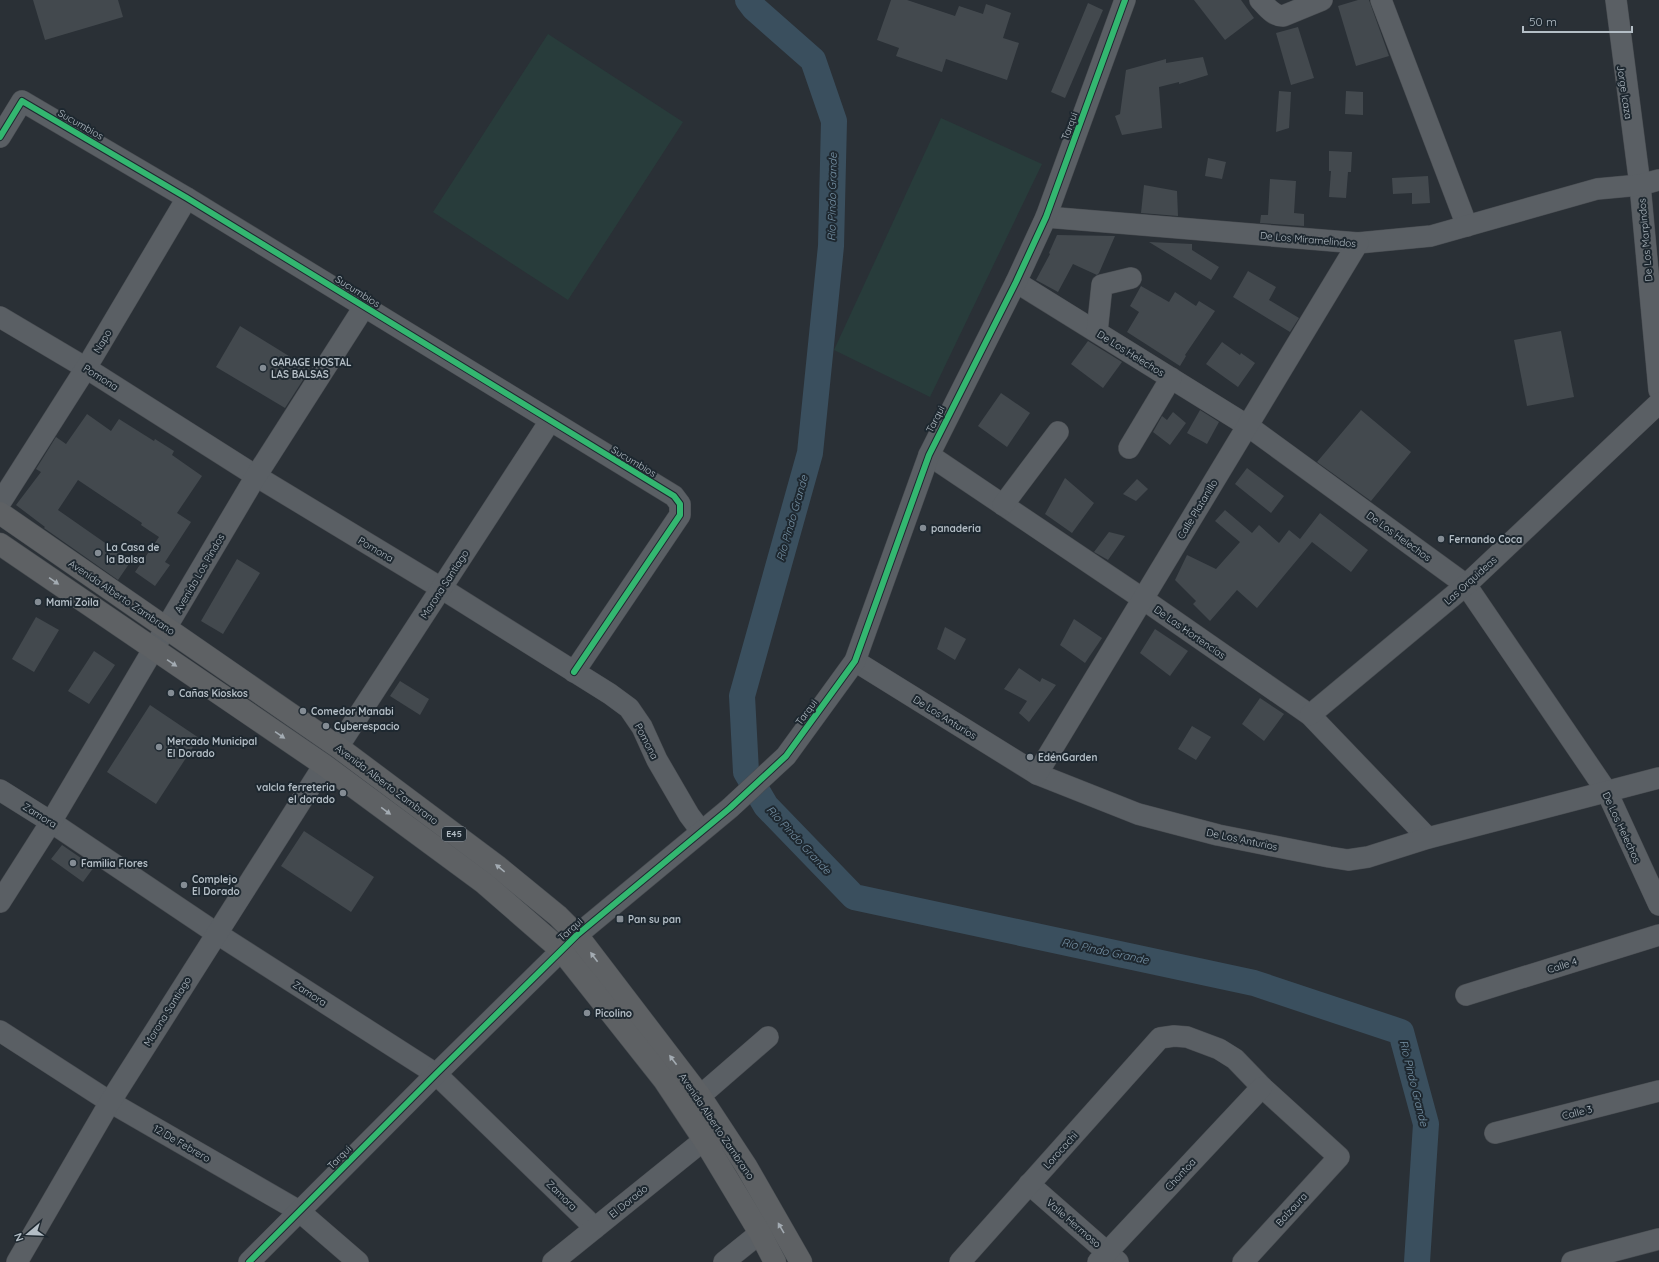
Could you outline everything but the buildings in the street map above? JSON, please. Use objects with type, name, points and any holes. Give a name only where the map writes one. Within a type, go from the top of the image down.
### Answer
[{"type":"highway","name":"Avenida Alberto Zambrano","points":[[0,513],[167,627],[338,747],[497,866],[558,916],[577,935],[700,1096],[746,1166],[800,1262]]},
{"type":"highway","name":"Avenida Alberto Zambrano","points":[[0,544],[153,650],[324,765],[484,883],[561,950],[664,1080],[704,1140],[760,1233],[775,1262]]},
{"type":"street","name":"Tarqui","points":[[249,1262],[561,950],[730,808],[786,756],[855,661],[929,455],[1016,282],[1046,216],[1125,0]]},
{"type":"street","points":[[1260,0],[1278,16],[1282,16],[1322,0]]},
{"type":"street","points":[[1381,0],[1467,226]]},
{"type":"street","name":"Jorge Icaza","points":[[1610,0],[1650,182]]},
{"type":"street","points":[[1616,0],[1650,182]]},
{"type":"street","name":"Sucumbios","points":[[0,137],[22,101],[188,198],[674,496],[680,504],[680,515],[574,672]]},
{"type":"street","name":"De Los Miramelindos","points":[[1046,216],[1358,243],[1432,236],[1597,189],[1650,182]]},
{"type":"street","name":"De Los Marpindos","points":[[1650,182],[1659,390]]},
{"type":"street","name":"Napo","points":[[0,503],[86,368],[188,198]]},
{"type":"street","name":"Calle Platanillo","points":[[1037,774],[1358,243]]},
{"type":"street","points":[[1097,332],[1102,285],[1131,278]]},
{"type":"street","name":"De Los Helechos","points":[[1016,282],[1248,426],[1466,585],[1607,792],[1659,905]]},
{"type":"street","name":"Avenida Los Pindos","points":[[0,902],[51,822],[256,476],[364,307]]},
{"type":"street","name":"Pomona","points":[[0,317],[86,368],[256,476],[441,588],[610,694],[629,708],[642,727],[657,760],[678,797],[701,831]]},
{"type":"street","points":[[1129,448],[1171,378]]},
{"type":"street","name":"Las Orquideas","points":[[1310,715],[1466,585],[1659,404]]},
{"type":"street","name":"Morona Santiago","points":[[338,747],[550,421]]},
{"type":"street","points":[[1004,505],[1058,432]]},
{"type":"street","name":"De Las Hortencias","points":[[929,455],[1143,599],[1310,715],[1428,838]]},
{"type":"street","name":"De Los Anturios","points":[[855,661],[1037,774],[1138,814],[1218,835],[1348,860],[1368,857],[1428,838],[1659,778]]},
{"type":"street","name":"Morona Santiago","points":[[17,1262],[110,1102],[324,765]]},
{"type":"street","name":"Zamora","points":[[0,790],[51,822],[216,933],[436,1074],[595,1228]]},
{"type":"street","name":"Calle 4","points":[[1466,995],[1659,935]]},
{"type":"street","name":"12 De Febrero","points":[[0,1031],[110,1102],[299,1211],[358,1262]]},
{"type":"street","name":"Lorocachi","points":[[960,1262],[1160,1038],[1187,1036],[1220,1049],[1235,1059],[1262,1087]]},
{"type":"street","points":[[700,1096],[768,1037]]},
{"type":"street","name":"Balzaura","points":[[1243,1262],[1339,1157],[1262,1087]]},
{"type":"street","name":"Chontoa","points":[[1108,1259],[1262,1087]]},
{"type":"street","name":"Calle 3","points":[[1496,1133],[1659,1091]]},
{"type":"street","name":"El Dorado","points":[[553,1262],[704,1140]]},
{"type":"street","name":"Valle Hermoso","points":[[1029,1184],[1108,1259]]},
{"type":"street","points":[[724,1262],[760,1233]]},
{"type":"street","points":[[1572,1262],[1659,1239]]},
{"type":"green space","points":[[548,34],[683,122],[568,300],[433,212]]},
{"type":"green space","points":[[941,118],[1042,164],[930,397],[834,350]]},
{"type":"waterway","name":"Río Pindo Grande","points":[[748,0],[754,8],[813,60],[834,121],[831,246],[810,453],[742,696],[746,772],[766,806],[854,897],[1254,983],[1401,1032],[1426,1124],[1417,1262]]},
{"type":"cycle path","points":[[249,1262],[577,935],[730,808],[786,756],[855,661],[929,455],[1016,282],[1046,217],[1125,0]]},
{"type":"cycle path","points":[[0,137],[22,101],[187,198],[674,496],[680,504],[680,515],[574,672]]},
{"type":"place","name":"GARAGE HOSTAL LAS BALSAS","points":[[263,368]]},
{"type":"place","name":"panaderia","points":[[923,528]]},
{"type":"place","name":"Fernando Coca","points":[[1441,539]]},
{"type":"place","name":"La Casa de la Balsa","points":[[98,553]]},
{"type":"place","name":"Mami Zoila","points":[[38,602]]},
{"type":"place","name":"Cañas Kioskos","points":[[171,693]]},
{"type":"place","name":"Comedor Manabi","points":[[303,711]]},
{"type":"place","name":"Cyberespacio","points":[[326,726]]},
{"type":"place","name":"Mercado Municipal El Dorado","points":[[159,747]]},
{"type":"place","name":"EdénGarden","points":[[1030,757]]},
{"type":"place","name":"valcla ferreteria el dorado","points":[[343,793]]},
{"type":"place","name":"Familia Flores","points":[[73,863]]},
{"type":"place","name":"Complejo El Dorado","points":[[184,885]]},
{"type":"place","name":"Pan su pan","points":[[620,919]]},
{"type":"place","name":"Picolino","points":[[587,1013]]}]
